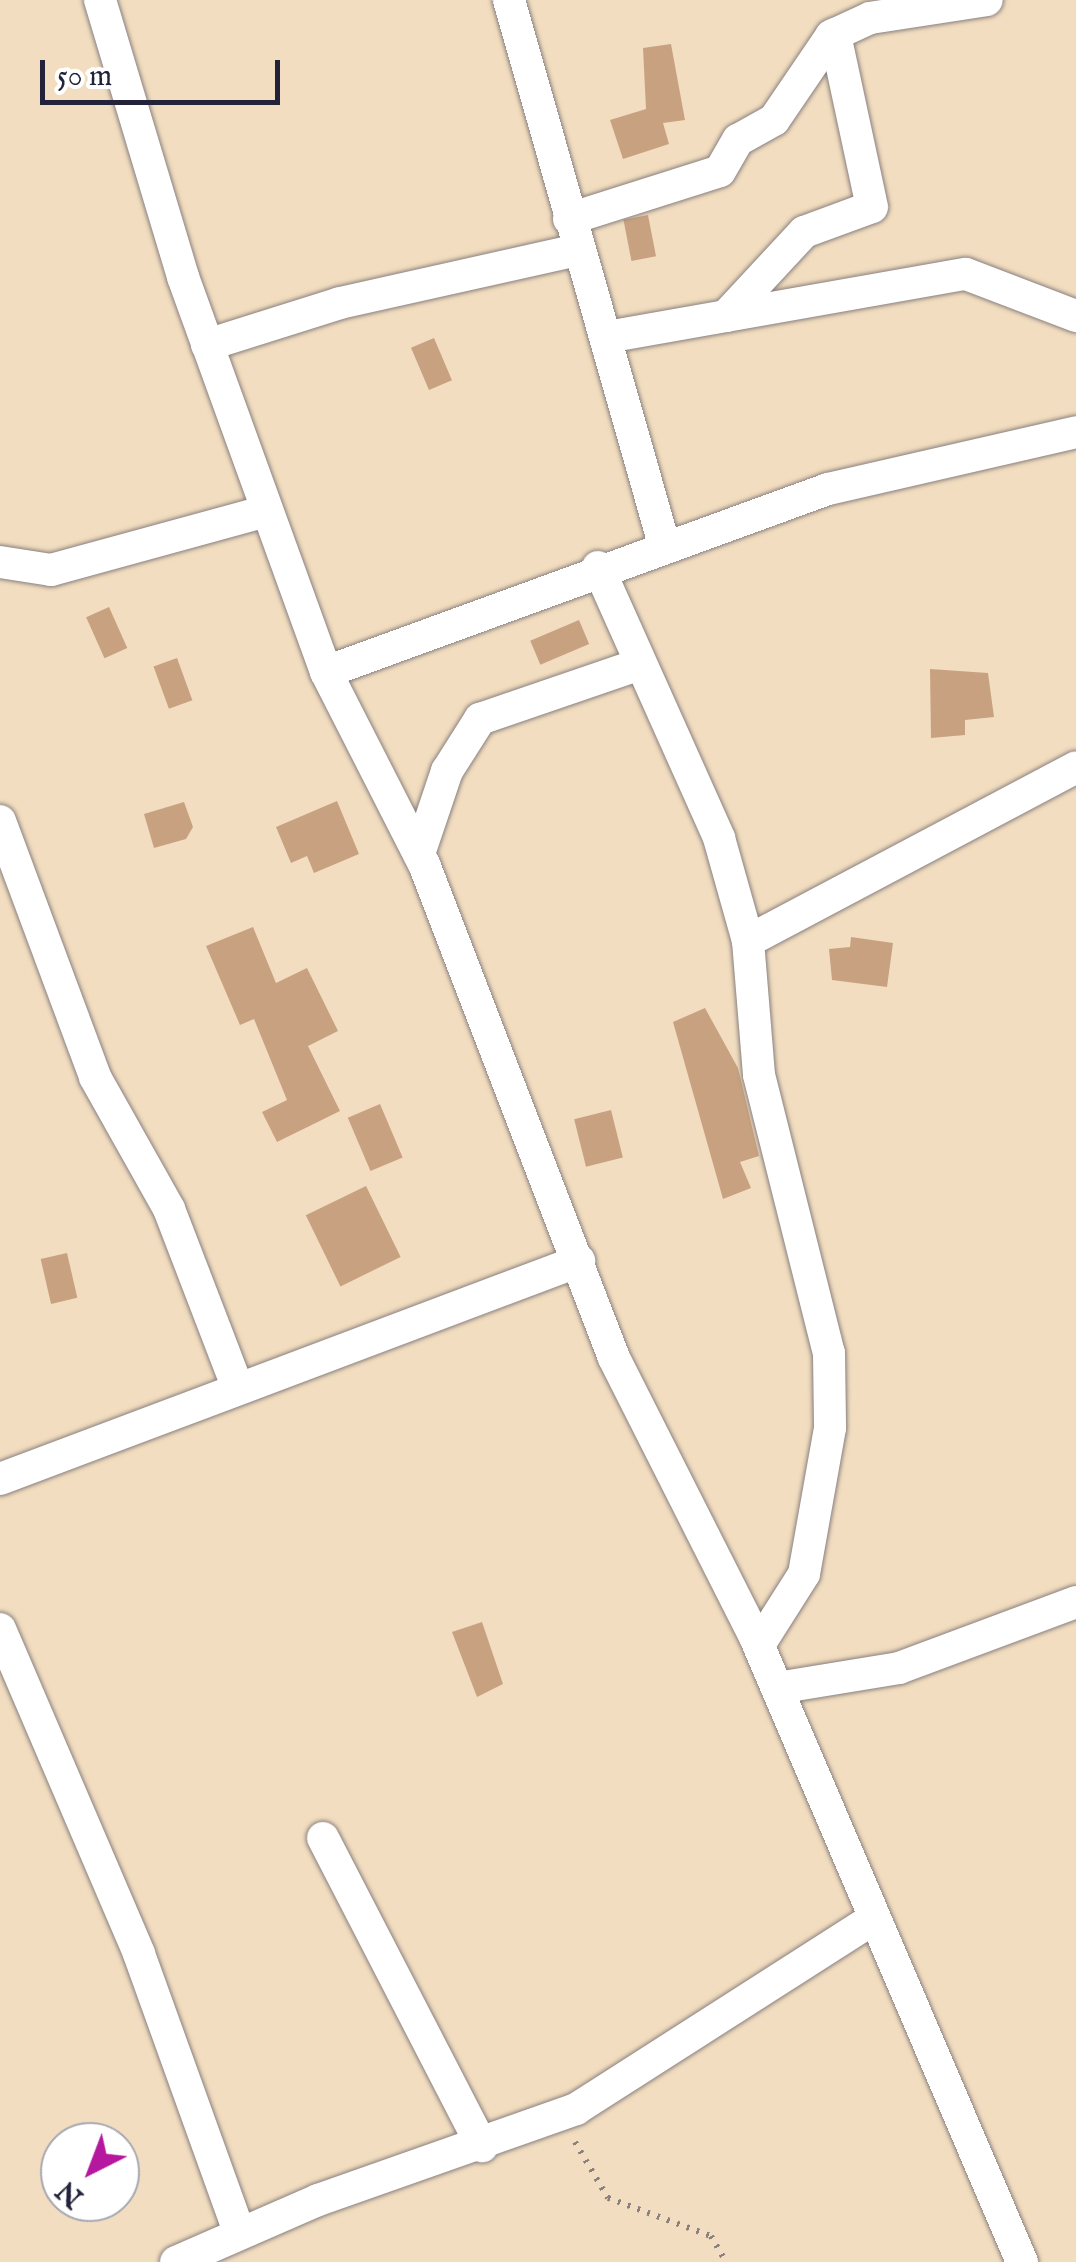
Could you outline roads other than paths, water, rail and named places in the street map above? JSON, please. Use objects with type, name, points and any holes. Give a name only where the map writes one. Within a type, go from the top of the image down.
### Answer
[{"type":"street","points":[[100,0],[207,345],[326,672],[419,854],[614,1358],[759,1645],[872,1920],[1022,2262]]},
{"type":"street","points":[[509,0],[664,544]]},
{"type":"street","points":[[207,345],[574,234],[720,170],[738,140],[774,120],[810,56],[835,34],[895,6],[988,0]]},
{"type":"street","points":[[726,316],[804,232],[872,206],[835,34]]},
{"type":"street","points":[[607,337],[966,274],[1076,316]]},
{"type":"street","points":[[326,672],[598,568],[828,489],[1076,432]]},
{"type":"street","points":[[0,562],[51,570],[266,511]]},
{"type":"street","points":[[598,568],[638,665],[719,838],[748,940],[759,1076],[829,1353],[830,1428],[804,1574],[759,1645]]},
{"type":"street","points":[[419,854],[447,771],[480,719],[516,699],[638,665]]},
{"type":"street","points":[[748,940],[1076,767]]},
{"type":"street","points":[[0,821],[95,1076],[170,1209],[238,1386]]},
{"type":"street","points":[[0,1479],[238,1386],[579,1261]]},
{"type":"street","points":[[777,1688],[899,1668],[1076,1602]]},
{"type":"street","points":[[0,1629],[7,1666],[139,1954],[239,2232]]},
{"type":"street","points":[[323,1838],[482,2146]]},
{"type":"street","points":[[176,2262],[239,2232],[556,2118],[872,1920]]}]
